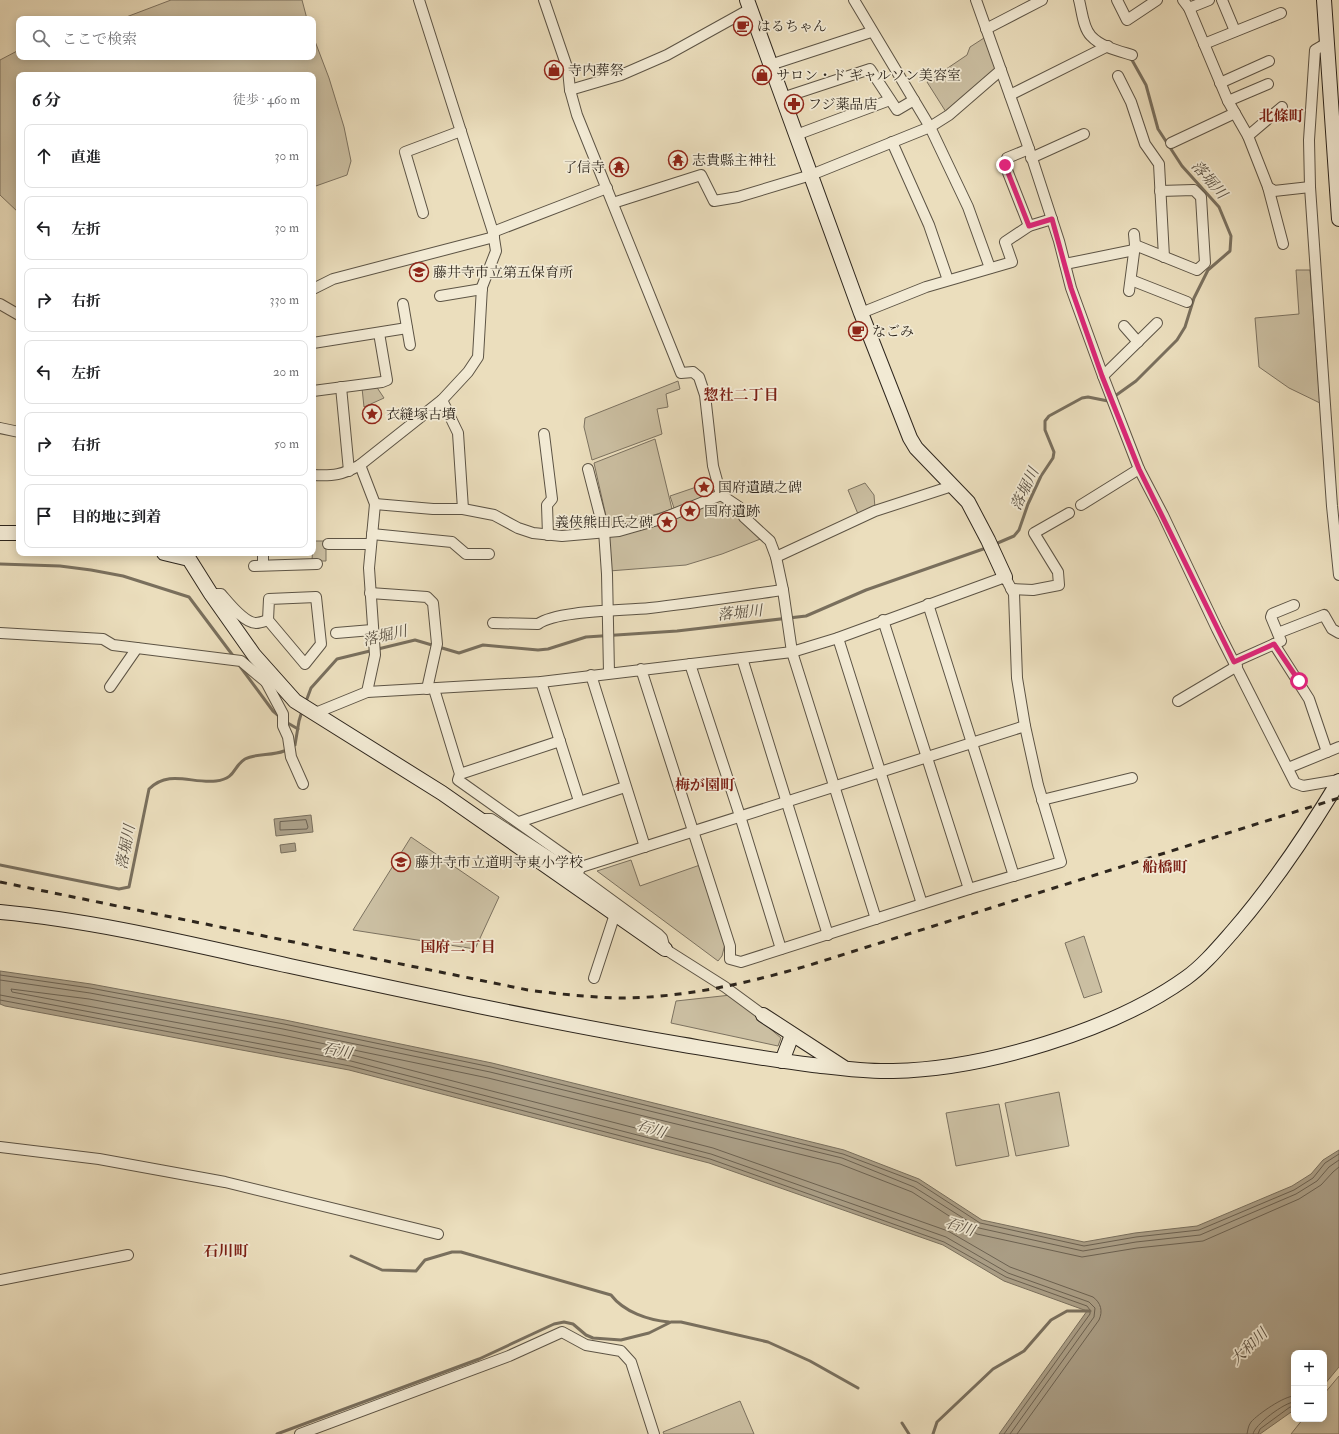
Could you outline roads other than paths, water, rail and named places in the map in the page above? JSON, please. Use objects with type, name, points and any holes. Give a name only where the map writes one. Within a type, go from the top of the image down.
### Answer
[{"type":"street","points":[[316,475],[334,476],[349,471],[360,465],[442,400],[468,372],[478,357],[482,289],[496,251],[494,235],[419,0]]},
{"type":"street","points":[[544,0],[568,70],[570,90],[577,115],[681,372],[693,372],[699,377],[705,395],[713,466],[721,495],[739,508],[744,517],[770,541],[776,557],[783,590],[792,652],[876,919]]},
{"type":"street","points":[[854,0],[871,32],[930,127],[968,207],[990,268]]},
{"type":"street","points":[[976,0],[1052,219],[1071,288],[1102,376],[1139,469],[1295,783],[1303,786],[1339,780]]},
{"type":"street","points":[[986,28],[1042,0]]},
{"type":"street","points":[[1079,0],[1086,25],[1091,36],[1108,46],[1132,56]]},
{"type":"street","points":[[1118,0],[1127,20],[1158,0]]},
{"type":"street","points":[[1183,0],[1189,8],[1228,102],[1248,136],[1268,187],[1283,244]]},
{"type":"street","points":[[1189,8],[1209,0]]},
{"type":"street","points":[[1222,0],[1235,31]]},
{"type":"street","points":[[1324,0],[1339,220]]},
{"type":"street","points":[[570,90],[621,75],[667,55],[749,5],[861,313],[910,438],[916,448],[968,502],[1014,594],[1017,678],[1025,726],[1042,800],[1061,862],[969,889],[741,962],[730,959],[730,946],[692,831],[642,669]]},
{"type":"street","points":[[1204,44],[1281,13]]},
{"type":"street","points":[[770,65],[871,32]]},
{"type":"street","points":[[1327,43],[1315,50],[1309,140],[1310,187],[1332,506],[1339,575]]},
{"type":"street","points":[[1010,95],[1108,46]]},
{"type":"street","points":[[1220,83],[1269,61]]},
{"type":"street","points":[[782,98],[870,69],[897,110],[914,100]]},
{"type":"street","points":[[613,203],[701,175],[714,200],[738,198],[811,175],[930,127],[949,115],[1001,70]]},
{"type":"street","points":[[1118,76],[1131,102],[1146,144],[1158,164],[1164,257]]},
{"type":"street","points":[[1228,102],[1268,84]]},
{"type":"street","points":[[796,135],[890,100]]},
{"type":"street","points":[[1248,136],[1282,107]]},
{"type":"street","points":[[1171,143],[1235,113]]},
{"type":"street","points":[[423,213],[405,152],[461,131]]},
{"type":"street","points":[[1029,226],[1005,165],[1007,158],[1030,154],[1084,134]]},
{"type":"street","points":[[892,142],[929,225],[948,280]]},
{"type":"street","points":[[1268,187],[1274,191],[1310,187]]},
{"type":"street","points":[[316,287],[333,279],[494,235],[607,188]]},
{"type":"street","points":[[1065,264],[1134,243],[1197,270],[1205,263],[1201,197],[1194,190],[1160,191]]},
{"type":"street","points":[[861,313],[948,280],[1012,262],[1006,242],[1029,226],[1052,219]]},
{"type":"street","points":[[1134,243],[1130,286],[1187,302]]},
{"type":"street","points":[[440,296],[482,289]]},
{"type":"street","points":[[0,304],[16,312]]},
{"type":"street","points":[[403,304],[410,345]]},
{"type":"street","points":[[1102,376],[1157,323]]},
{"type":"street","points":[[1124,326],[1138,342]]},
{"type":"street","points":[[316,343],[407,328]]},
{"type":"street","points":[[316,391],[382,382],[387,380],[380,333]]},
{"type":"street","points":[[341,387],[349,471]]},
{"type":"street","points":[[442,400],[458,433],[463,508]]},
{"type":"street","points":[[0,428],[16,431]]},
{"type":"street","points":[[544,434],[552,499],[547,505],[548,535]]},
{"type":"street","points":[[360,465],[375,504],[369,568],[374,651],[367,692]]},
{"type":"street","points":[[588,469],[604,531],[609,672]]},
{"type":"street","points":[[1081,505],[1139,469]]},
{"type":"street","points":[[776,557],[875,511],[952,486]]},
{"type":"street","points":[[375,504],[433,509],[463,508],[494,516],[518,528],[548,535],[562,536],[604,531],[619,531],[661,519],[721,495]]},
{"type":"street","points":[[313,714],[367,692],[541,682],[609,672],[792,652],[838,638],[928,604],[1008,583],[1033,590],[1059,585],[1058,572],[1034,533],[1069,513]]},
{"type":"street","points":[[0,533],[16,533]]},
{"type":"street","points":[[328,544],[372,539],[452,542],[466,554],[489,554]]},
{"type":"street","points":[[188,556],[211,594],[270,679],[283,714],[283,726],[288,737],[291,756],[303,784]]},
{"type":"street","points":[[262,556],[259,566],[312,564],[309,556]]},
{"type":"street","points":[[493,623],[538,624],[543,620],[574,615],[648,608],[783,590]]},
{"type":"street","points":[[370,593],[427,597],[433,603],[437,644],[430,689],[460,774],[458,780],[519,822],[658,934],[662,938],[665,949]]},
{"type":"street","points":[[211,594],[221,594],[239,614],[250,621],[256,623],[268,620]]},
{"type":"street","points":[[316,597],[322,644],[305,664],[268,620],[269,599],[316,597]]},
{"type":"street","points":[[928,604],[971,744],[1014,876]]},
{"type":"street","points":[[1178,701],[1235,664],[1281,641],[1271,617],[1272,614],[1294,605]]},
{"type":"street","points":[[1278,633],[1324,615],[1332,629],[1339,633]]},
{"type":"street","points":[[883,620],[969,889]]},
{"type":"street","points":[[336,633],[372,630]]},
{"type":"street","points":[[0,633],[103,639],[113,645],[241,661],[270,679],[295,701],[313,714],[441,790],[479,819],[665,949],[725,987],[792,1035],[848,1069]]},
{"type":"street","points":[[838,638],[922,904]]},
{"type":"street","points":[[1274,644],[1309,699],[1327,752]]},
{"type":"street","points":[[110,687],[137,648]]},
{"type":"street","points":[[742,658],[828,935]]},
{"type":"street","points":[[690,664],[740,816],[780,949]]},
{"type":"street","points":[[591,675],[645,847]]},
{"type":"street","points":[[541,682],[579,801]]},
{"type":"street","points":[[578,871],[692,831],[834,788],[1025,726]]},
{"type":"street","points":[[460,774],[560,741]]},
{"type":"street","points":[[1288,768],[1339,747]]},
{"type":"street","points":[[1042,800],[1132,778]]},
{"type":"street","points":[[0,912],[27,914],[146,934],[554,1022],[782,1061],[872,1072],[919,1070],[998,1056],[1072,1035],[1111,1019],[1160,995],[1189,976],[1218,948],[1251,910],[1299,846],[1339,780]]},
{"type":"street","points":[[519,822],[625,787]]},
{"type":"street","points":[[479,819],[491,819],[578,871]]},
{"type":"street","points":[[594,978],[615,914]]},
{"type":"street","points":[[782,1061],[792,1035]]},
{"type":"street","points":[[0,1147],[99,1159],[225,1182],[438,1234]]},
{"type":"street","points":[[0,1280],[128,1255]]},
{"type":"street","points":[[300,1434],[510,1356],[562,1332],[586,1345],[621,1351],[631,1362],[654,1434]]},
{"type":"water","points":[[311,815],[313,832],[276,836],[274,819]]},
{"type":"water","points":[[295,843],[296,851],[281,853],[280,845]]},
{"type":"water","points":[[0,971],[91,984],[285,1020],[492,1063],[844,1150],[919,1179],[982,1220],[1084,1242],[1135,1233],[1197,1226],[1292,1186],[1311,1174],[1323,1160],[1339,1150],[1339,1367],[1327,1381],[1327,1350],[1291,1350],[1291,1412],[1260,1434],[999,1434],[1087,1311],[1004,1281],[943,1245],[709,1163],[349,1070],[0,1004]]},
{"type":"waterway","name":"落堀川","points":[[993,545],[1014,536],[1019,530],[1028,504],[1041,476],[1053,458],[1054,452],[1045,430],[1045,421],[1049,416],[1082,398],[1088,397],[1108,401],[1136,381],[1177,340],[1185,327],[1194,298],[1208,270],[1230,251],[1231,236],[1219,207],[1182,166],[1158,129],[1146,85],[1132,60]]},
{"type":"waterway","name":"落堀川","points":[[305,704],[311,688],[337,659],[415,640],[459,653],[483,645],[538,650],[548,649],[586,637],[677,631],[806,616],[866,590],[986,548]]},
{"type":"waterway","points":[[0,564],[60,566],[91,570],[123,576],[189,597],[234,657]]},
{"type":"waterway","points":[[239,665],[273,711],[280,717]]},
{"type":"waterway","name":"落堀川","points":[[0,865],[119,889],[129,887],[149,789],[157,783],[173,778],[207,781],[223,780],[231,775],[238,765],[249,757],[274,754],[284,751],[295,745],[302,711]]},
{"type":"waterway","points":[[286,722],[298,729]]},
{"type":"waterway","points":[[351,1256],[382,1270],[416,1271],[425,1260],[452,1252],[461,1252],[611,1295],[616,1301],[637,1314],[669,1322]]},
{"type":"waterway","points":[[933,1434],[937,1422],[993,1369],[1024,1351],[1051,1320],[1067,1311],[1090,1311]]},
{"type":"waterway","points":[[277,1434],[479,1359],[554,1324],[564,1322],[573,1324],[586,1335],[593,1338],[621,1340],[649,1333],[671,1322],[681,1322],[768,1342],[810,1361],[858,1388]]},
{"type":"waterway","points":[[902,1423],[909,1434]]},
{"type":"railway","points":[[0,882],[528,990],[596,997],[643,997],[716,988],[763,978],[810,965],[1339,798]]},
{"type":"place","name":"はるちゃん","points":[[743,26]]},
{"type":"place","name":"寺内葬祭","points":[[554,70]]},
{"type":"place","name":"サロン・ド ギャルソン美容室","points":[[762,75]]},
{"type":"place","name":"フジ薬品店","points":[[794,104]]},
{"type":"place","name":"志貴縣主神社","points":[[678,160]]},
{"type":"place","name":"了信寺","points":[[619,167]]},
{"type":"place","name":"藤井寺市立第五保育所","points":[[419,272]]},
{"type":"place","name":"なごみ","points":[[858,331]]},
{"type":"place","name":"衣縫塚古墳","points":[[372,414]]},
{"type":"place","name":"国府遺蹟之碑","points":[[704,487]]},
{"type":"place","name":"国府遺跡","points":[[690,511]]},
{"type":"place","name":"義侠熊田氏之碑","points":[[667,522]]},
{"type":"place","name":"藤井寺市立道明寺東小学校","points":[[401,862]]},
{"type":"district","name":"北條町","points":[[1281,116]]},
{"type":"district","name":"惣社二丁目","points":[[741,395]]},
{"type":"district","name":"梅が園町","points":[[705,785]]},
{"type":"district","name":"船橋町","points":[[1165,867]]},
{"type":"district","name":"国府二丁目","points":[[458,947]]},
{"type":"district","name":"石川町","points":[[226,1251]]},
{"type":"water label","name":"石川","points":[[337,1051]]},
{"type":"water label","name":"石川","points":[[651,1129]]},
{"type":"water label","name":"石川","points":[[960,1227]]},
{"type":"water label","name":"大和川","points":[[1249,1347]]}]
